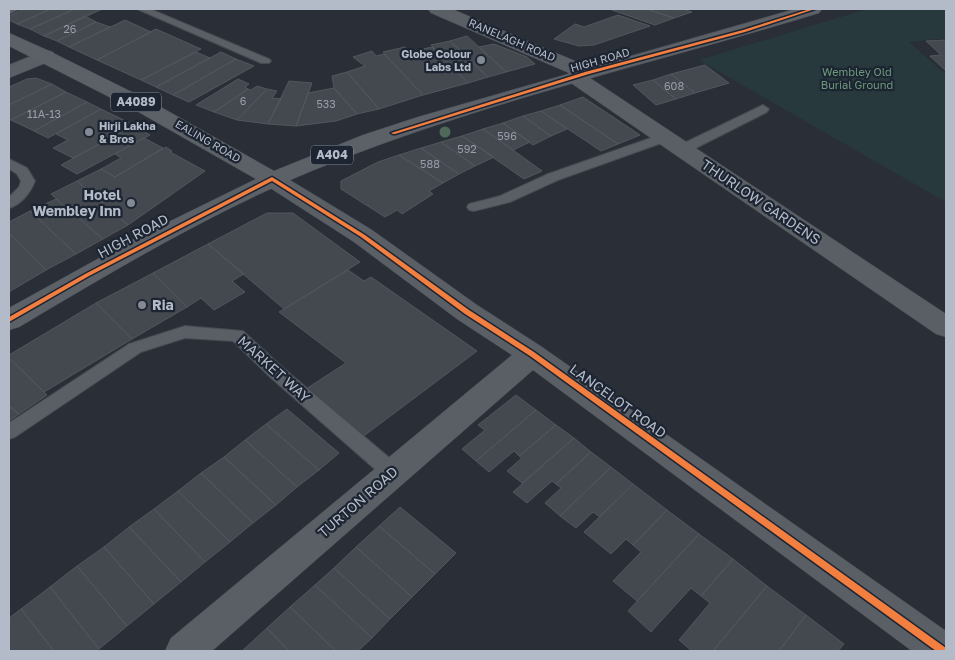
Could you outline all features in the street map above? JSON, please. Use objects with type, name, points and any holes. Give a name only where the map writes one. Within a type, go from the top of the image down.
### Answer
[{"type":"main road","name":"HIGH ROAD","points":[[9,320],[96,270],[272,179],[370,140],[581,75],[744,31],[813,9]]},
{"type":"main road","name":"EALING ROAD","points":[[9,39],[46,56],[207,139],[272,179]]},
{"type":"street","name":"RANELAGH ROAD","points":[[441,9],[581,75]]},
{"type":"street","points":[[9,72],[46,56]]},
{"type":"street","name":"THURLOW GARDENS","points":[[581,75],[674,143],[946,327]]},
{"type":"street","name":"LANCELOT ROAD","points":[[272,179],[363,236],[467,312],[532,354],[928,647]]},
{"type":"street","name":"TURTON ROAD","points":[[184,651],[532,354]]},
{"type":"lane","points":[[9,11],[14,9]]},
{"type":"lane","points":[[142,9],[265,61]]},
{"type":"lane","points":[[474,207],[504,199],[553,178],[674,143],[763,109]]},
{"type":"lane","points":[[9,163],[22,170],[28,181],[25,189],[9,204]]},
{"type":"lane","name":"MARKET WAY","points":[[9,432],[135,348],[185,332],[237,335],[276,372],[392,472]]},
{"type":"green space","name":"Wembley Old Burial Ground","points":[[867,9],[946,9],[946,38],[909,42],[946,75],[946,202],[699,60]]},
{"type":"building","points":[[24,9],[51,9],[17,24],[9,20],[9,16]]},
{"type":"building","points":[[51,9],[75,9],[30,29],[17,24]]},
{"type":"building","points":[[75,9],[102,9],[44,36],[30,29]]},
{"type":"building","points":[[609,9],[647,9],[674,18],[655,25]]},
{"type":"building","points":[[647,9],[682,9],[692,12],[674,18]]},
{"type":"building","points":[[618,15],[650,26],[594,45],[579,46],[554,39],[575,24],[584,27]]},
{"type":"building","points":[[85,16],[96,22],[57,41],[44,36]]},
{"type":"building","points":[[125,20],[151,32],[97,60],[69,47]]},
{"type":"building","points":[[96,22],[110,27],[69,47],[57,41]]},
{"type":"building","points":[[156,29],[201,49],[141,80],[97,60]]},
{"type":"building","name":"Globe Colour Labs Ltd","points":[[467,36],[506,72],[488,77],[450,41]]},
{"type":"building","points":[[946,40],[946,71],[930,56],[941,55],[926,41]]},
{"type":"building","points":[[450,41],[488,77],[468,83],[431,45]]},
{"type":"building","points":[[494,44],[527,57],[535,64],[506,72],[479,47]]},
{"type":"building","points":[[405,47],[410,52],[432,47],[468,83],[423,95],[383,52]]},
{"type":"building","points":[[372,51],[376,56],[384,54],[423,95],[379,109],[347,72],[365,66],[353,57]]},
{"type":"building","points":[[196,52],[210,58],[156,87],[141,80]]},
{"type":"building","points":[[221,52],[236,59],[173,95],[156,87]]},
{"type":"building","points":[[236,59],[254,66],[189,102],[173,95]]},
{"type":"building","points":[[705,65],[729,83],[695,93],[671,74]]},
{"type":"building","points":[[347,72],[379,109],[357,114],[334,88],[332,76]]},
{"type":"building","points":[[671,74],[695,93],[676,99],[653,80]]},
{"type":"building","points":[[36,78],[52,84],[9,105],[9,87],[27,79]]},
{"type":"building","points":[[238,79],[249,84],[245,87],[248,89],[214,112],[196,105]]},
{"type":"building","points":[[653,80],[676,99],[656,105],[633,85]]},
{"type":"building","points":[[289,81],[312,83],[296,126],[268,124]]},
{"type":"building","points":[[52,84],[66,92],[11,120],[9,119],[9,105]]},
{"type":"building","points":[[257,86],[267,89],[237,120],[214,112],[248,89],[251,90]]},
{"type":"building","points":[[334,88],[357,114],[336,121],[296,126],[308,93]]},
{"type":"building","points":[[267,89],[277,91],[272,98],[281,99],[268,124],[237,120]]},
{"type":"building","points":[[66,92],[87,102],[34,131],[11,120]]},
{"type":"building","points":[[583,97],[640,135],[618,144],[560,105]]},
{"type":"building","points":[[87,102],[101,109],[48,138],[34,131]]},
{"type":"building","points":[[560,105],[618,144],[601,151],[541,111]]},
{"type":"building","name":"Hirji Lakha & Bros","points":[[101,109],[134,125],[73,158],[53,148],[68,140],[56,134]]},
{"type":"building","points":[[541,111],[567,129],[551,136],[523,116]]},
{"type":"building","points":[[523,116],[551,136],[533,145],[503,123]]},
{"type":"building","points":[[503,123],[530,142],[513,150],[483,129]]},
{"type":"building","points":[[134,125],[150,135],[77,174],[61,165]]},
{"type":"building","points":[[483,129],[542,171],[524,179],[462,136]]},
{"type":"building","points":[[462,136],[494,157],[475,166],[441,142]]},
{"type":"building","points":[[144,138],[163,148],[115,177],[101,169],[121,158],[115,154]]},
{"type":"building","points":[[441,142],[475,166],[459,174],[421,148]]},
{"type":"building","name":"Hotel Wembley Inn","points":[[166,147],[172,151],[170,152],[205,171],[128,225],[77,181],[101,169],[115,177]]},
{"type":"building","points":[[421,148],[459,174],[443,183],[399,155]]},
{"type":"building","points":[[399,155],[443,183],[429,191],[433,194],[402,214],[397,210],[385,217],[341,189],[341,181],[378,162]]},
{"type":"building","points":[[77,181],[128,225],[103,239],[51,194]]},
{"type":"building","points":[[56,199],[103,239],[76,254],[30,211]]},
{"type":"building","points":[[30,211],[76,254],[46,270],[9,233],[9,222]]},
{"type":"building","points":[[267,213],[293,213],[360,262],[284,309],[208,244]]},
{"type":"building","points":[[9,233],[46,270],[9,292]]},
{"type":"building","points":[[208,244],[244,274],[232,281],[245,292],[214,310],[201,298],[187,307],[153,273]]},
{"type":"building","points":[[348,270],[364,281],[371,277],[477,351],[361,438],[306,389],[346,363],[279,312]]},
{"type":"building","name":"Ria","points":[[153,273],[187,307],[132,339],[96,303]]},
{"type":"building","points":[[96,303],[132,339],[44,392],[9,358],[9,355]]},
{"type":"building","points":[[9,358],[47,395],[19,414],[9,406]]},
{"type":"building","points":[[516,395],[536,410],[476,461],[462,449],[485,430],[478,425]]},
{"type":"building","points":[[9,406],[19,414],[9,421]]},
{"type":"building","points":[[287,409],[339,453],[319,470],[266,424]]},
{"type":"building","points":[[536,410],[556,425],[519,456],[514,451],[489,472],[476,461]]},
{"type":"building","points":[[266,424],[319,470],[297,487],[245,440]]},
{"type":"building","points":[[556,425],[574,438],[522,483],[507,471],[522,458],[519,456]]},
{"type":"building","points":[[574,438],[591,452],[556,484],[552,481],[527,503],[513,492]]},
{"type":"building","points":[[245,440],[297,487],[276,505],[224,457]]},
{"type":"building","points":[[591,452],[611,467],[560,516],[545,503],[561,488],[556,484]]},
{"type":"building","points":[[224,457],[276,505],[253,523],[201,473]]},
{"type":"building","points":[[611,467],[633,484],[600,517],[593,512],[576,528],[560,516]]},
{"type":"building","points":[[201,473],[253,523],[230,542],[178,491]]},
{"type":"building","points":[[633,484],[667,510],[633,545],[626,539],[611,554],[584,532]]},
{"type":"building","points":[[178,491],[230,542],[205,562],[154,509]]},
{"type":"building","points":[[400,507],[456,553],[435,574],[379,526]]},
{"type":"building","points":[[154,509],[205,562],[181,582],[129,527]]},
{"type":"building","points":[[667,510],[699,534],[637,601],[613,581],[641,552],[633,545]]},
{"type":"building","points":[[379,526],[435,574],[412,597],[356,547]]},
{"type":"building","points":[[129,527],[181,582],[154,604],[104,547]]},
{"type":"building","points":[[699,534],[733,559],[701,596],[691,588],[651,632],[628,611]]},
{"type":"building","points":[[104,547],[154,604],[127,626],[77,566]]},
{"type":"building","points":[[356,547],[412,597],[390,619],[334,568]]},
{"type":"building","points":[[733,559],[767,586],[713,651],[692,651],[679,640],[710,603],[701,596]]},
{"type":"building","points":[[77,566],[127,626],[99,649],[50,587]]},
{"type":"building","points":[[334,568],[390,619],[372,638],[315,585]]},
{"type":"building","points":[[315,585],[372,638],[358,651],[336,651],[290,607]]},
{"type":"building","points":[[767,586],[806,615],[779,651],[713,651]]},
{"type":"building","points":[[50,587],[99,649],[96,651],[54,651],[21,609]]},
{"type":"building","points":[[290,607],[336,651],[289,651],[267,628]]},
{"type":"building","points":[[21,609],[54,651],[9,651],[9,618]]},
{"type":"building","points":[[806,615],[844,644],[838,651],[779,651]]},
{"type":"building","points":[[267,628],[289,651],[242,651]]},
{"type":"cycle path","points":[[393,133],[587,73],[744,31],[813,9]]},
{"type":"cycle path","points":[[9,320],[87,275],[272,179],[363,236],[467,312],[532,354],[943,651]]},
{"type":"place","name":"Globe Colour Labs Ltd","points":[[481,60]]},
{"type":"place","name":"Hirji Lakha & Bros","points":[[89,132]]},
{"type":"place","name":"Hotel Wembley Inn","points":[[131,203]]},
{"type":"place","name":"Ria","points":[[142,305]]}]
